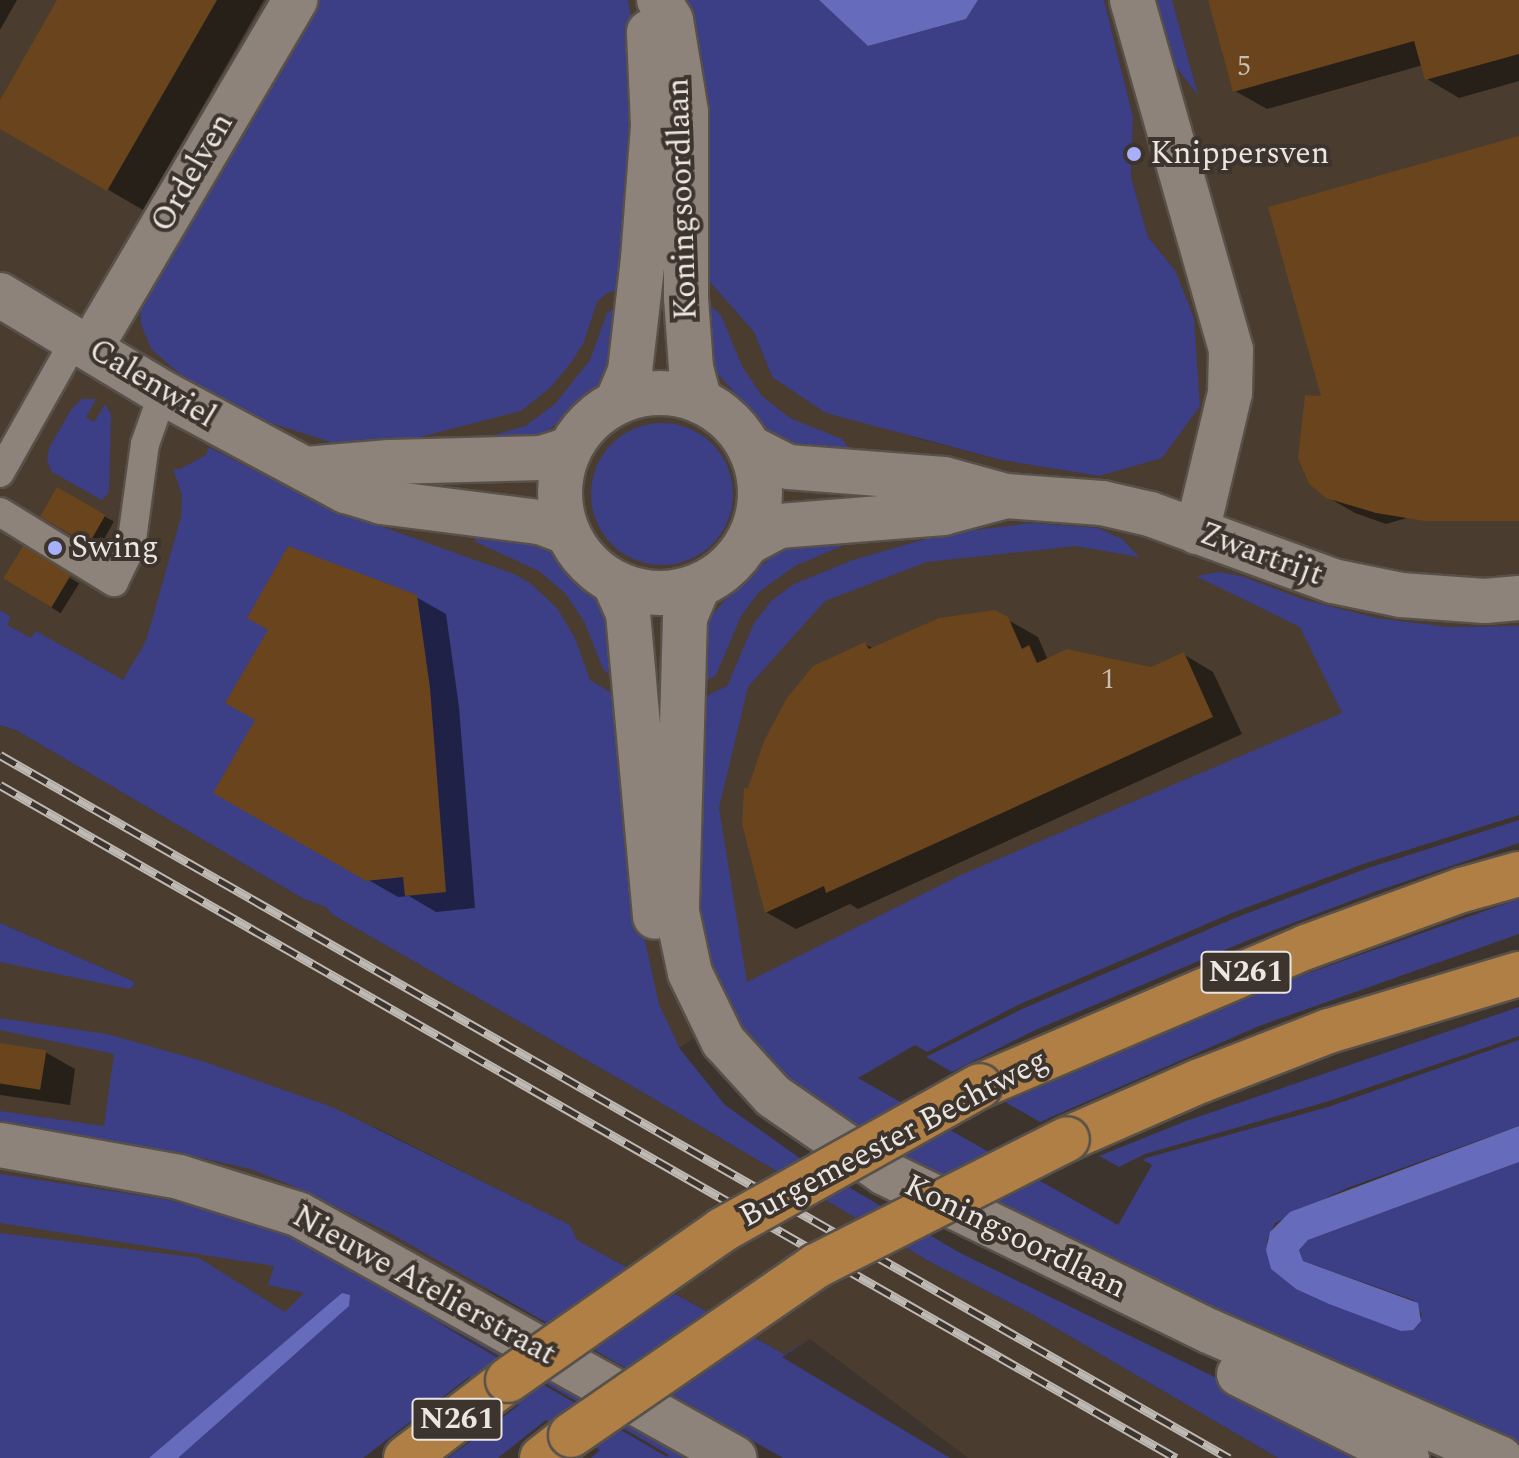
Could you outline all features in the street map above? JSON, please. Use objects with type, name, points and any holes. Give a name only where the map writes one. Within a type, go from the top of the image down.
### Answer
[{"type":"main road","name":"Burgemeester Bechtweg","points":[[406,1458],[508,1380],[722,1230],[980,1086],[1306,947],[1462,890],[1519,874]]},
{"type":"main road","name":"N261","points":[[557,1447],[816,1266],[1067,1139],[1200,1081],[1329,1031],[1519,974]]},
{"type":"street","name":"Ordelven","points":[[84,343],[295,0]]},
{"type":"street","name":"Koningsoordlaan","points":[[617,402],[630,371],[644,244],[653,125],[649,0]]},
{"type":"street","name":"Koningsoordlaan","points":[[659,0],[671,20],[686,112],[686,298],[691,368],[700,401]]},
{"type":"street","points":[[1132,0],[1231,350],[1230,393],[1197,532]]},
{"type":"street","name":"Calenwiel","points":[[0,295],[163,393],[346,491],[381,502],[540,522],[566,532]]},
{"type":"street","points":[[673,393],[700,401],[720,412],[749,447],[759,478],[759,512],[747,543],[735,561],[698,587],[670,594],[642,593],[615,584],[594,570],[566,532],[560,490],[569,449],[590,421],[617,402],[645,394],[673,393]]},
{"type":"street","name":"Zwartrijt","points":[[749,447],[788,467],[944,479],[1006,496],[1102,503],[1150,514],[1347,584],[1401,595],[1485,601],[1519,598]]},
{"type":"street","points":[[305,469],[390,462],[542,458],[569,449]]},
{"type":"street","name":"Zwartrijt","points":[[747,543],[779,526],[943,513],[1006,496]]},
{"type":"street","name":"Koningsoordlaan","points":[[615,584],[628,613],[647,855],[667,982],[699,1053],[760,1120],[868,1190],[1407,1458]]},
{"type":"street","name":"Koningsoordlaan","points":[[698,587],[685,617],[677,912],[690,973],[723,1041],[773,1096],[885,1173],[1209,1331],[1500,1458]]},
{"type":"street","name":"Nieuwe Atelierstraat","points":[[0,1145],[179,1177],[298,1214],[734,1458]]},
{"type":"lane","points":[[0,473],[84,343]]},
{"type":"lane","points":[[0,512],[114,582],[131,547],[145,444],[163,393]]},
{"type":"shaded area","points":[[0,0],[684,0],[701,272],[754,332],[772,377],[916,438],[1001,460],[1099,476],[1175,270],[1148,237],[1131,177],[1133,117],[1104,0],[1519,0],[1519,673],[817,963],[633,1076],[0,712]]},
{"type":"shaded area","points":[[311,0],[628,0],[638,57],[621,289],[607,293],[597,302],[584,342],[573,360],[551,387],[521,411],[397,443],[330,442],[268,422],[180,374],[151,349],[141,324],[140,298]]},
{"type":"shaded area","points":[[684,0],[819,0],[868,46],[966,19],[978,0],[1104,0],[1133,117],[1131,177],[1148,237],[1175,270],[1194,318],[1200,406],[1162,458],[1099,476],[1001,460],[826,413],[772,377],[754,332],[701,272]]},
{"type":"shaded area","points":[[1155,0],[1172,0],[1198,95],[1176,67]]},
{"type":"shaded area","points":[[622,302],[605,383],[538,439],[479,439],[525,426],[555,404],[590,360],[607,313]]},
{"type":"shaded area","points":[[703,304],[709,304],[721,315],[742,366],[762,396],[790,418],[842,439],[851,451],[807,453],[772,434],[716,372],[711,361]]},
{"type":"shaded area","points":[[82,399],[96,399],[86,417],[94,422],[105,404],[111,415],[109,492],[102,500],[52,472],[47,461],[49,448],[72,408]]},
{"type":"shaded area","points":[[662,423],[689,428],[712,444],[728,467],[733,494],[728,521],[712,544],[689,560],[662,565],[635,560],[612,544],[596,521],[591,494],[596,467],[612,444],[635,428]]},
{"type":"shaded area","points":[[209,447],[322,505],[514,574],[530,583],[557,608],[575,638],[590,680],[615,695],[643,932],[659,1004],[680,1049],[725,1105],[798,1157],[960,1253],[1381,1458],[1278,1458],[1030,1313],[932,1263],[333,915],[326,907],[304,899],[16,730],[0,725],[0,610],[11,617],[7,625],[31,638],[36,631],[123,680],[146,641],[181,517],[182,495],[173,469],[180,469],[206,455]]},
{"type":"shaded area","points":[[1031,523],[1098,528],[1122,539],[1139,557],[1076,546],[927,562],[825,601],[748,687],[719,808],[747,982],[963,874],[1342,713],[1300,627],[1196,576],[1219,572],[1241,576],[1305,600],[1376,618],[1448,627],[1519,626],[1519,815],[1366,863],[1232,913],[1020,1004],[927,1052],[915,1045],[858,1078],[1118,1225],[1152,1165],[1143,1160],[1146,1158],[1328,1107],[1519,1040],[1519,1126],[1347,1188],[1275,1223],[1267,1240],[1271,1269],[1296,1289],[1418,1326],[1422,1315],[1413,1300],[1303,1261],[1299,1250],[1308,1240],[1519,1162],[1519,1449],[992,1210],[803,1099],[734,1032],[697,927],[704,697],[727,686],[754,623],[771,601],[794,584],[853,560],[943,534]]},
{"type":"shaded area","points":[[507,529],[546,546],[603,607],[612,622],[615,680],[603,669],[584,621],[565,593],[539,571],[476,542],[474,533]]},
{"type":"shaded area","points":[[796,542],[851,542],[795,566],[759,592],[741,616],[716,675],[703,683],[704,631],[709,619],[770,558]]},
{"type":"shaded area","points":[[0,725],[16,730],[304,899],[326,907],[333,915],[932,1263],[1030,1313],[1278,1458],[968,1458],[810,1339],[784,1354],[577,1240],[569,1225],[383,1131],[303,1097],[554,1239],[386,1373],[0,1458],[0,927],[96,981],[131,989],[135,982],[0,923]]},
{"type":"shaded area","points":[[1519,820],[1519,843],[1374,892],[1246,941],[1033,1031],[952,1072],[926,1057],[1022,1009],[1235,918],[1368,868]]},
{"type":"shaded area","points":[[1519,899],[1519,934],[1259,1026],[1040,1122],[1005,1102],[1297,977]]},
{"type":"shaded area","points":[[0,923],[135,982],[131,989],[124,988],[0,962]]},
{"type":"shaded area","points":[[1519,1007],[1519,1036],[1326,1102],[1145,1154],[1119,1167],[1099,1156],[1186,1121]]},
{"type":"shaded area","points":[[0,1018],[107,1034],[202,1061],[332,1107],[570,1225],[577,1240],[784,1354],[810,1339],[782,1357],[950,1458],[783,1458],[388,1232],[293,1186],[250,1169],[176,1152],[0,1125],[0,1111],[104,1126],[114,1054],[0,1030]]},
{"type":"shaded area","points":[[0,1174],[163,1199],[238,1216],[292,1235],[689,1458],[591,1458],[600,1450],[546,1420],[498,1458],[448,1458],[519,1405],[469,1377],[363,1458],[0,1458],[0,1233],[199,1258],[285,1312],[304,1293],[268,1285],[274,1266],[0,1223]],"holes":[[[421,1313],[669,1455],[667,1457]]]},
{"type":"water","points":[[819,0],[978,0],[966,19],[868,46]]},
{"type":"water","points":[[1519,1126],[1519,1162],[1308,1240],[1299,1250],[1303,1261],[1418,1303],[1421,1321],[1413,1330],[1401,1331],[1329,1304],[1296,1289],[1271,1269],[1266,1250],[1270,1232],[1290,1212]]},
{"type":"water","points":[[342,1293],[350,1295],[349,1306],[178,1458],[149,1458]]},
{"type":"building","points":[[57,0],[217,0],[107,191],[0,129],[0,100]]},
{"type":"building","points":[[1208,0],[1519,0],[1519,54],[1425,80],[1414,41],[1233,92]]},
{"type":"building","points":[[1519,136],[1519,521],[1425,521],[1376,513],[1326,498],[1309,484],[1298,458],[1305,395],[1321,396],[1268,207]]},
{"type":"building","points":[[57,487],[105,515],[88,544],[40,516]]},
{"type":"building","points":[[23,546],[71,575],[51,607],[3,579]]},
{"type":"building","points":[[288,546],[417,595],[430,688],[446,892],[405,896],[403,877],[366,881],[213,793],[255,720],[225,703],[268,630],[247,618]]},
{"type":"building","points":[[995,610],[1008,617],[1022,649],[1029,645],[1037,663],[1067,649],[1151,667],[1184,652],[1213,717],[826,893],[824,886],[765,913],[742,824],[744,788],[748,788],[764,741],[787,698],[813,666],[865,642],[869,649],[939,618]]},
{"type":"building","points":[[0,1043],[46,1050],[40,1090],[0,1083]]},
{"type":"railway","points":[[0,755],[1229,1458]]},
{"type":"railway","points":[[0,785],[1176,1458]]},
{"type":"place","name":"Knippersven","points":[[1134,154]]},
{"type":"place","name":"Swing","points":[[55,548]]}]
